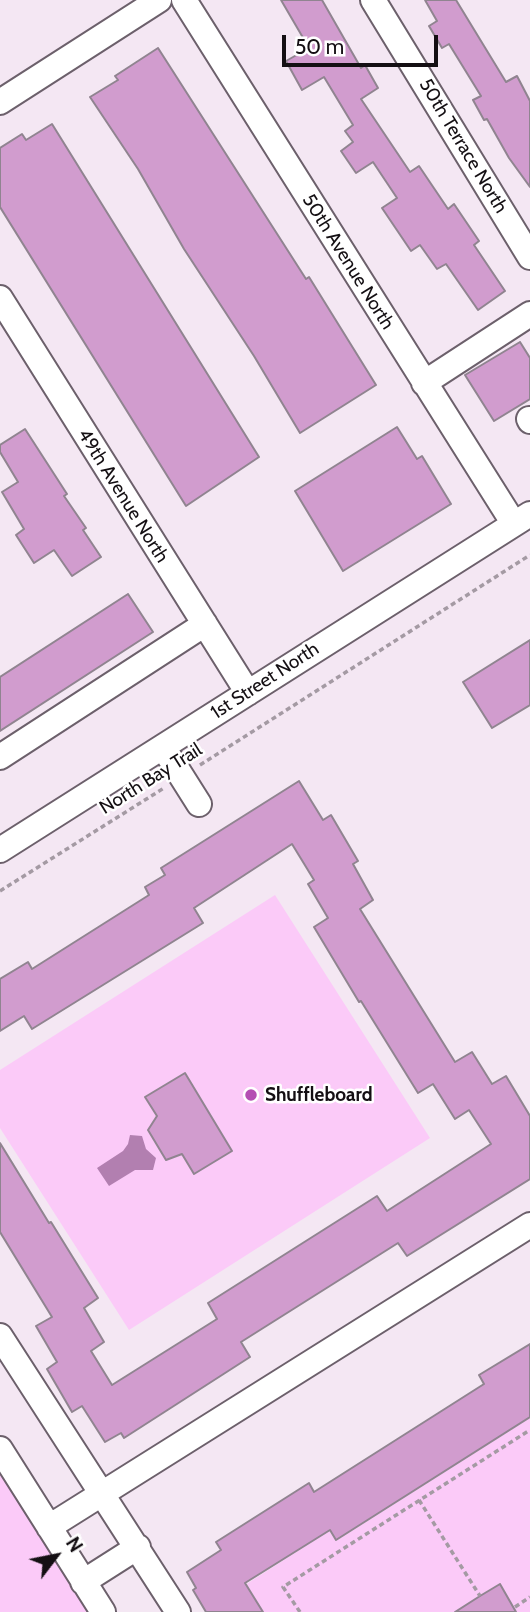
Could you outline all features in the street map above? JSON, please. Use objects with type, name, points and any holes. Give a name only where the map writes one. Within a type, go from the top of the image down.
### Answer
[{"type":"street","points":[[0,102],[159,0]]},
{"type":"street","name":"50th Avenue North","points":[[184,0],[424,383],[522,519]]},
{"type":"street","name":"50th Terrace North","points":[[373,0],[530,257]]},
{"type":"street","name":"49th Avenue North","points":[[0,298],[248,693]]},
{"type":"street","points":[[424,383],[530,314]]},
{"type":"street","name":"1st Street North","points":[[0,850],[522,519]]},
{"type":"street","points":[[0,757],[205,624]]},
{"type":"street","points":[[163,747],[200,804]]},
{"type":"street","points":[[49,1527],[530,1225]]},
{"type":"street","points":[[0,1336],[178,1612]]},
{"type":"street","points":[[0,1449],[103,1612]]},
{"type":"street","points":[[83,1582],[138,1547]]},
{"type":"path","name":"North Bay Trail","points":[[0,891],[530,555]]},
{"type":"path","points":[[300,1612],[284,1587],[530,1430]]},
{"type":"path","points":[[419,1500],[480,1596]]},
{"type":"path","points":[[515,1607],[530,1597]]},
{"type":"shaded area","points":[[275,895],[430,1138],[129,1330],[0,1128],[0,1070]]},
{"type":"shaded area","points":[[130,1135],[142,1136],[146,1149],[156,1158],[153,1170],[135,1170],[109,1186],[97,1168],[123,1151]]},
{"type":"shaded area","points":[[530,1418],[530,1612],[263,1612],[245,1585],[329,1531],[336,1541]]},
{"type":"shaded area","points":[[0,1449],[103,1612],[0,1612]]},
{"type":"building","points":[[281,0],[322,0],[361,68],[365,65],[378,88],[361,99],[410,172],[419,166],[448,209],[454,204],[479,241],[474,245],[505,291],[478,310],[446,264],[437,269],[420,245],[411,251],[382,208],[397,198],[373,162],[356,173],[341,151],[353,142],[345,131],[353,125],[324,77],[302,90],[286,61],[309,48]]},
{"type":"building","points":[[425,0],[456,0],[506,82],[517,76],[530,101],[530,187],[509,158],[487,119],[484,120],[473,100],[481,96],[449,44],[442,48],[429,26],[437,21]]},
{"type":"building","points":[[158,48],[306,279],[309,277],[376,385],[300,433],[254,356],[184,249],[138,169],[90,97],[118,80],[115,76]]},
{"type":"building","points":[[52,124],[259,457],[186,506],[0,207],[0,148],[22,134],[26,140]]},
{"type":"building","points":[[520,342],[530,358],[530,399],[494,421],[465,375]]},
{"type":"building","points":[[397,427],[417,459],[422,456],[451,504],[343,571],[295,491]]},
{"type":"building","points":[[25,429],[67,494],[64,496],[86,528],[83,530],[101,557],[72,576],[54,550],[34,563],[16,535],[24,529],[2,492],[18,482],[0,452],[0,445]]},
{"type":"building","points":[[128,594],[153,632],[0,731],[0,677]]},
{"type":"building","points":[[530,640],[530,705],[492,728],[463,682]]},
{"type":"building","points":[[299,781],[323,820],[331,815],[358,861],[353,864],[373,900],[360,909],[455,1062],[472,1052],[492,1084],[506,1076],[530,1116],[530,1179],[407,1256],[398,1243],[241,1342],[250,1357],[124,1438],[121,1433],[105,1442],[82,1406],[72,1412],[47,1369],[57,1362],[36,1326],[52,1317],[0,1232],[0,1143],[98,1298],[84,1308],[104,1342],[91,1351],[112,1385],[217,1319],[208,1303],[377,1196],[387,1211],[491,1144],[469,1110],[455,1119],[433,1084],[418,1093],[314,927],[328,918],[308,884],[314,880],[292,844],[194,908],[203,923],[32,1029],[24,1016],[0,1031],[0,979],[28,962],[32,969],[149,895],[145,887],[165,875],[161,868]]},
{"type":"building","points":[[185,1073],[232,1151],[194,1174],[182,1154],[166,1160],[148,1130],[157,1116],[145,1097]]},
{"type":"building","points":[[530,1344],[530,1417],[336,1540],[330,1530],[245,1583],[263,1612],[206,1612],[193,1590],[196,1588],[187,1572],[221,1550],[216,1542],[309,1483],[314,1492],[484,1384],[479,1375]]},
{"type":"building","points":[[500,1584],[516,1612],[455,1612],[480,1596]]},
{"type":"place","name":"Shuffleboard","points":[[251,1095]]}]
